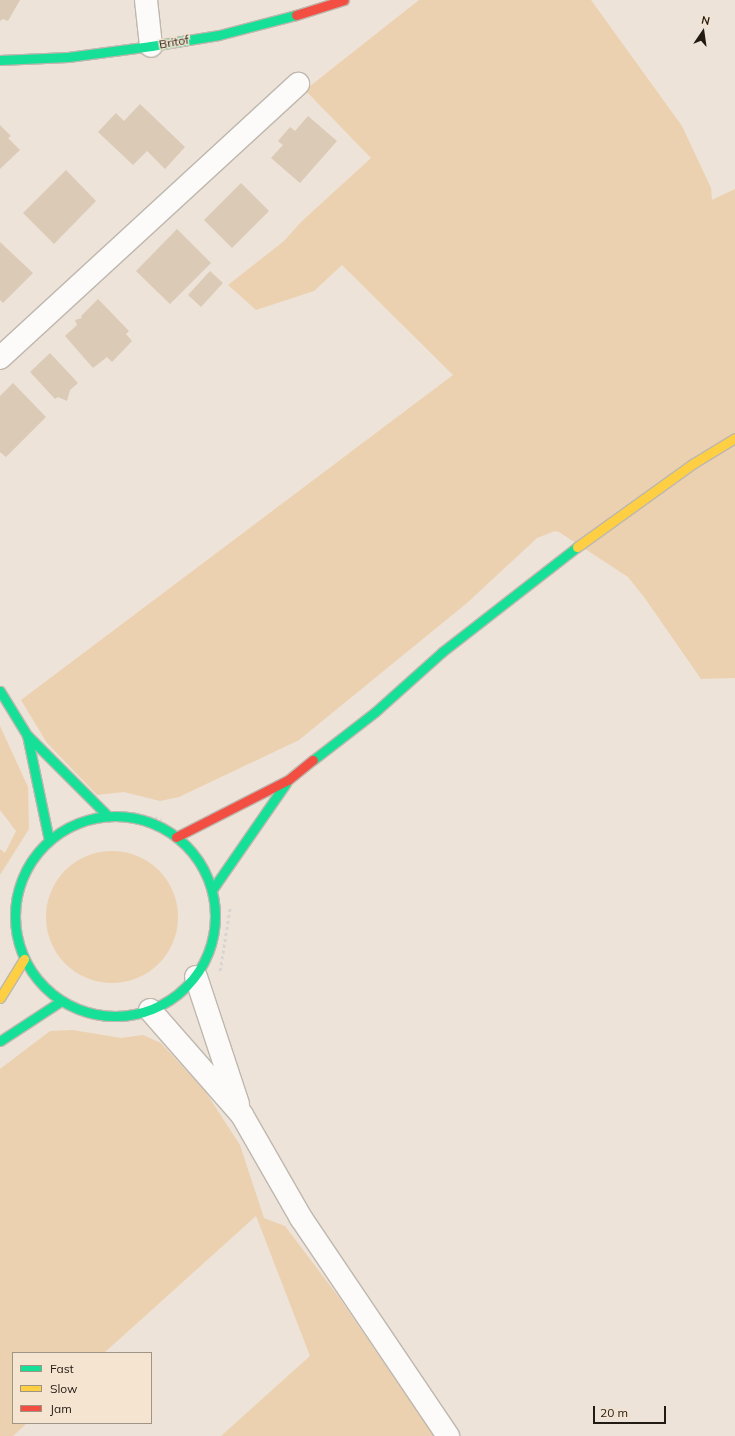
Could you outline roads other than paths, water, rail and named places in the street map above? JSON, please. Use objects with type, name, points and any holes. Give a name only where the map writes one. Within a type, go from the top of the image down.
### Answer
[{"type":"main road","name":"Britof","points":[[0,60],[68,57],[218,35],[316,10],[344,0]]},
{"type":"main road","points":[[176,837],[288,780],[375,712],[442,652],[553,564],[694,463],[735,438]]},
{"type":"main road","points":[[0,691],[27,735],[108,816]]},
{"type":"main road","points":[[27,735],[49,840]]},
{"type":"main road","points":[[212,890],[288,780]]},
{"type":"main road","points":[[108,816],[132,818],[155,824],[176,837],[198,860],[212,890],[215,912],[214,935],[207,957],[196,976],[176,997],[150,1010],[120,1017],[90,1013],[61,1001],[40,982],[24,959],[17,938],[14,917],[17,895],[24,874],[35,856],[49,840],[77,824],[108,816]]},
{"type":"main road","points":[[0,998],[24,959]]},
{"type":"main road","points":[[0,1041],[61,1001]]},
{"type":"street","points":[[146,0],[151,46]]},
{"type":"street","points":[[0,358],[298,84]]},
{"type":"street","points":[[196,976],[242,1115]]},
{"type":"street","points":[[150,1010],[242,1115],[301,1218],[448,1436]]}]
